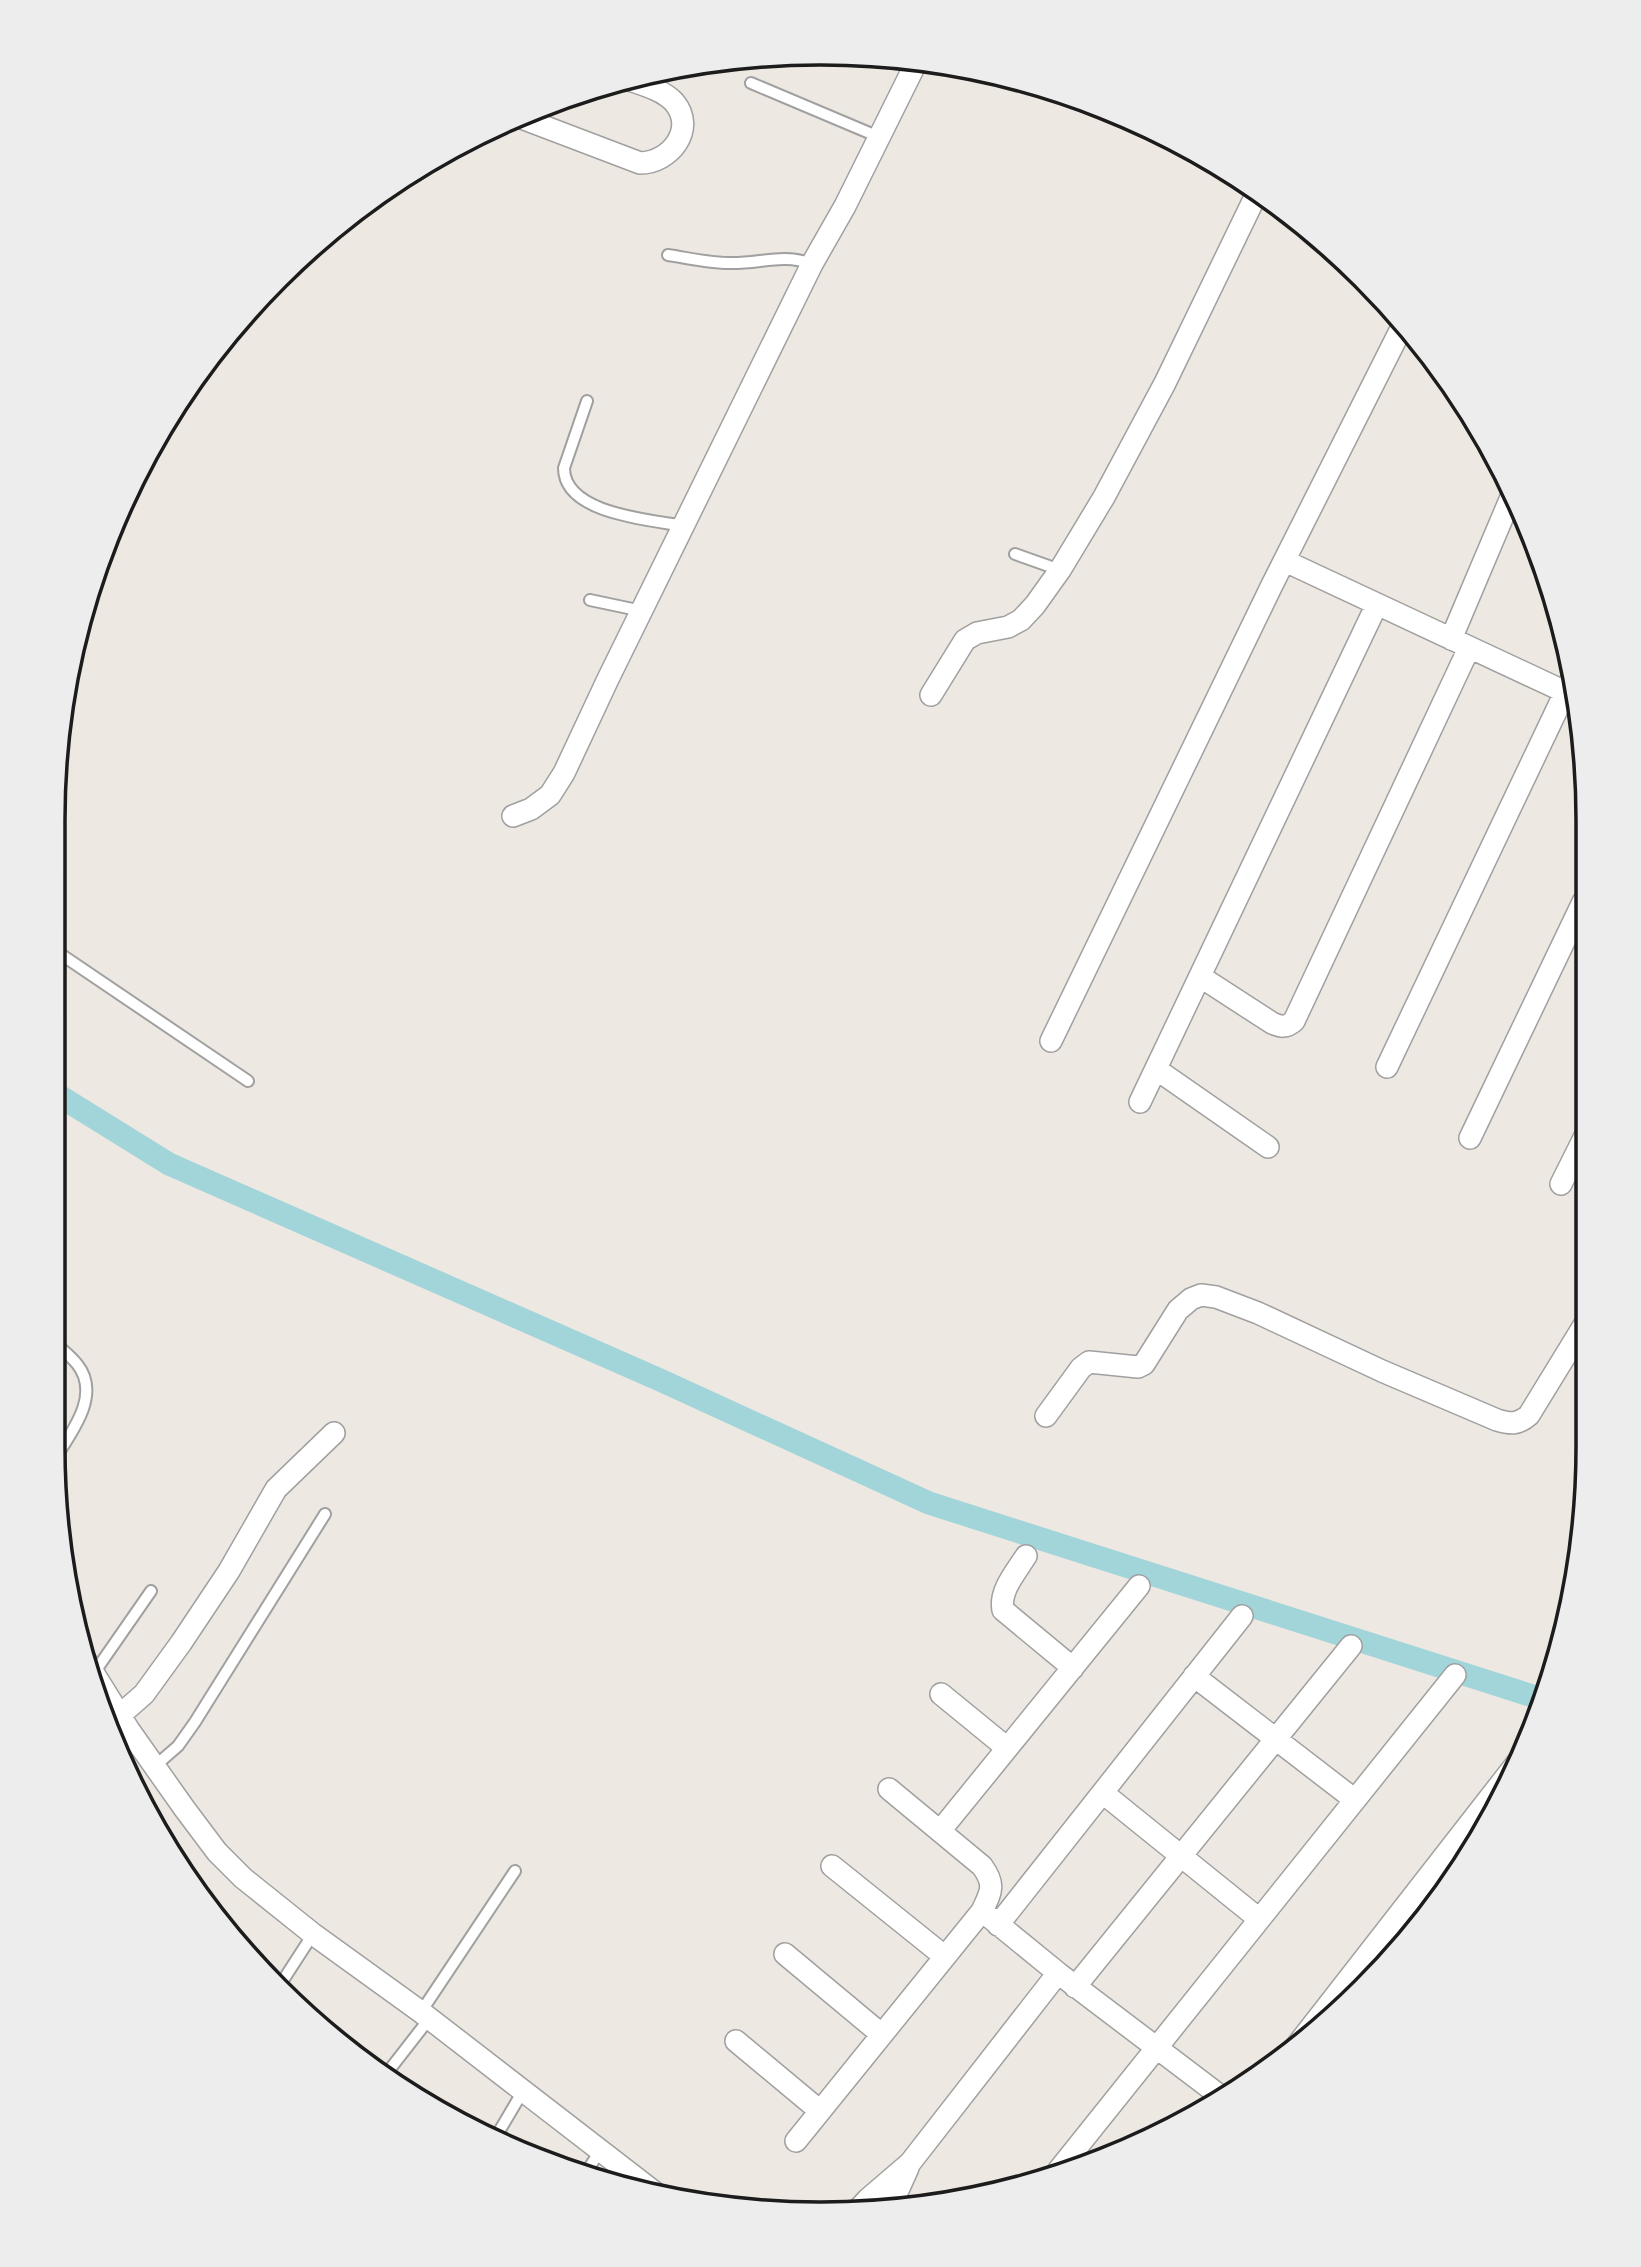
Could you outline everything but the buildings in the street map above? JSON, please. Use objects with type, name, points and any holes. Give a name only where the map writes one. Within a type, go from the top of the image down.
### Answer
[{"type":"street","points":[[513,816],[531,809],[550,795],[564,773],[812,264],[845,206],[912,70]]},
{"type":"street","points":[[532,122],[640,163],[652,163],[675,148],[682,127],[681,116],[673,102],[659,91],[645,86]]},
{"type":"street","points":[[931,695],[965,640],[977,633],[1009,627],[1021,620],[1060,570],[1104,497],[1165,383],[1253,201]]},
{"type":"street","points":[[1051,1041],[1285,561],[1399,335]]},
{"type":"street","points":[[1201,977],[1272,1023],[1281,1027],[1294,1021],[1460,644],[1508,507]]},
{"type":"street","points":[[1285,561],[1460,644],[1564,687]]},
{"type":"street","points":[[1140,1102],[1377,604]]},
{"type":"street","points":[[1387,1067],[1566,700]]},
{"type":"street","points":[[1470,1138],[1576,917]]},
{"type":"street","points":[[1156,1069],[1268,1147]]},
{"type":"street","points":[[1561,1184],[1576,1158]]},
{"type":"street","points":[[1046,1416],[1081,1368],[1089,1363],[1138,1367],[1144,1364],[1178,1310],[1191,1299],[1201,1295],[1216,1297],[1258,1313],[1382,1371],[1508,1423],[1520,1423],[1529,1415],[1576,1338]]},
{"type":"street","points":[[121,1734],[125,1722],[229,1571],[276,1489],[334,1433]]},
{"type":"street","points":[[1026,1556],[1006,1589],[1001,1601],[1003,1610],[1073,1668]]},
{"type":"street","points":[[940,1831],[1139,1586]]},
{"type":"street","points":[[796,2141],[944,1956],[990,1918],[1103,1793],[1242,1616]]},
{"type":"street","points":[[1076,1987],[1351,1646]]},
{"type":"street","points":[[1066,2161],[1454,1675]]},
{"type":"street","points":[[1194,1676],[1355,1800]]},
{"type":"street","points":[[106,1692],[217,1852],[243,1878],[636,2179]]},
{"type":"street","points":[[941,1695],[1007,1748]]},
{"type":"street","points":[[889,1789],[982,1866],[990,1877],[990,1918]]},
{"type":"street","points":[[1103,1793],[1259,1919]]},
{"type":"street","points":[[1325,2009],[1487,1801]]},
{"type":"street","points":[[832,1866],[944,1956]]},
{"type":"street","points":[[990,1918],[1214,2091]]},
{"type":"street","points":[[785,1954],[881,2034]]},
{"type":"street","points":[[866,2201],[910,2163],[1058,1973]]},
{"type":"street","points":[[736,2041],[820,2111]]},
{"type":"street","points":[[894,2199],[910,2163]]},
{"type":"lane","points":[[751,83],[879,137]]},
{"type":"lane","points":[[668,255],[727,263],[781,258],[812,264]]},
{"type":"lane","points":[[587,401],[564,468],[564,478],[569,488],[584,500],[614,514],[640,521],[684,526]]},
{"type":"lane","points":[[1015,554],[1060,570]]},
{"type":"lane","points":[[590,600],[642,611]]},
{"type":"lane","points":[[65,958],[248,1081]]},
{"type":"lane","points":[[65,1352],[78,1365],[86,1382],[86,1398],[80,1418],[65,1442]]},
{"type":"lane","points":[[155,1766],[178,1746],[195,1722],[325,1514]]},
{"type":"lane","points":[[98,1667],[151,1591]]},
{"type":"lane","points":[[391,2068],[515,1871]]},
{"type":"lane","points":[[284,1979],[313,1934]]},
{"type":"lane","points":[[500,2130],[523,2091]]},
{"type":"lane","points":[[590,2166],[600,2151]]},
{"type":"waterway","points":[[65,1099],[169,1164],[660,1380],[929,1503],[1533,1696]]}]
